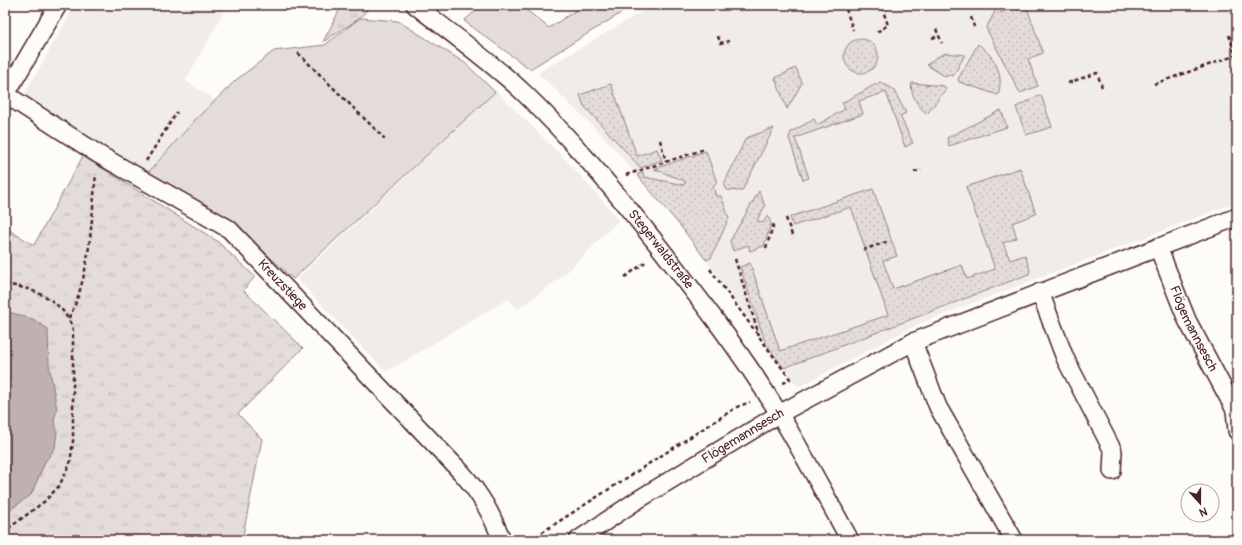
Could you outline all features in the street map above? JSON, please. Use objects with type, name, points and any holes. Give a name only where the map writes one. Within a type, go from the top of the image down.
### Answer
[{"type":"street","points":[[5,94],[58,5]]},
{"type":"street","name":"Stegerwaldstraße","points":[[415,5],[524,93],[606,182],[662,251],[714,319],[767,394],[850,540]]},
{"type":"street","name":"Kreuzstiege","points":[[5,94],[98,154],[229,229],[462,473],[485,502],[502,540]]},
{"type":"street","name":"Flögemannsesch","points":[[578,540],[636,501],[779,414],[913,342],[1237,217]]},
{"type":"street","name":"Flögemannsesch","points":[[1158,247],[1187,320],[1235,410],[1237,431]]},
{"type":"street","points":[[1040,292],[1065,358],[1113,451],[1112,471]]},
{"type":"street","points":[[913,342],[938,407],[1014,540]]},
{"type":"path","points":[[877,32],[888,24],[882,5]]},
{"type":"path","points":[[846,9],[853,30]]},
{"type":"path","points":[[971,17],[974,27]]},
{"type":"path","points":[[936,29],[942,44]]},
{"type":"path","points":[[1154,84],[1237,56],[1229,35]]},
{"type":"path","points":[[718,36],[720,43],[729,41]]},
{"type":"path","points":[[932,38],[939,36]]},
{"type":"path","points":[[298,53],[385,139]]},
{"type":"path","points":[[1068,83],[1097,73],[1102,87]]},
{"type":"path","points":[[137,175],[176,112]]},
{"type":"path","points":[[660,140],[666,162]]},
{"type":"path","points":[[606,182],[705,148]]},
{"type":"path","points":[[69,318],[77,301],[87,260],[98,154]]},
{"type":"path","points":[[914,172],[921,170]]},
{"type":"path","points":[[786,218],[793,238]]},
{"type":"path","points":[[766,248],[774,223]]},
{"type":"path","points":[[863,250],[889,241]]},
{"type":"path","points":[[625,277],[662,251]]},
{"type":"path","points":[[734,259],[760,338]]},
{"type":"path","points":[[530,540],[737,407],[767,394],[790,379],[710,269]]},
{"type":"path","points":[[5,284],[17,286],[51,298],[69,318],[73,330],[73,441],[70,464],[59,486],[45,500],[5,531]]},
{"type":"shaded area","points":[[75,5],[220,5],[225,10],[185,81],[213,98],[206,111],[195,120],[147,174],[141,168],[23,97]]},
{"type":"shaded area","points":[[653,5],[1237,5],[1237,202],[916,325],[798,387],[682,228],[604,137],[538,73]]},
{"type":"shaded area","points":[[496,91],[567,161],[619,220],[564,275],[518,309],[508,299],[386,372],[297,279]]},
{"type":"shaded area","points":[[5,311],[33,319],[48,329],[49,365],[57,409],[54,420],[57,431],[55,448],[45,462],[31,495],[5,513]]},
{"type":"green space","points":[[336,5],[371,5],[360,18],[323,42],[341,7]]},
{"type":"green space","points":[[482,5],[520,5],[549,28],[584,5],[634,5],[530,69],[464,21]]},
{"type":"green space","points":[[1017,5],[1026,5],[1043,53],[1028,59],[1038,86],[1020,93],[986,28],[997,8],[999,7],[1001,13]]},
{"type":"green space","points":[[360,18],[398,21],[465,63],[495,92],[293,279],[234,223],[147,174],[195,120],[236,80],[274,51],[325,45]]},
{"type":"green space","points":[[861,39],[873,44],[878,56],[873,68],[861,73],[849,68],[844,56],[849,44]]},
{"type":"green space","points":[[978,44],[989,54],[997,66],[1000,80],[998,95],[959,82],[958,79]]},
{"type":"green space","points":[[946,53],[965,55],[953,76],[949,75],[946,77],[927,65],[935,58]]},
{"type":"green space","points":[[796,68],[802,83],[787,109],[775,78]]},
{"type":"green space","points":[[880,82],[893,89],[906,113],[900,116],[913,143],[905,147],[886,92],[859,101],[863,114],[795,138],[809,178],[803,180],[789,138],[791,132],[814,119],[817,125],[845,109],[842,103]]},
{"type":"green space","points":[[912,83],[944,86],[946,89],[927,114],[913,96],[911,87]]},
{"type":"green space","points":[[611,84],[637,156],[657,149],[662,160],[641,168],[584,106],[580,95]]},
{"type":"green space","points":[[1041,95],[1052,127],[1026,135],[1016,107]]},
{"type":"green space","points":[[1001,110],[1007,127],[949,146],[947,138]]},
{"type":"green space","points":[[774,128],[742,191],[727,190],[724,184],[746,138]]},
{"type":"green space","points":[[706,151],[717,183],[713,187],[716,196],[721,196],[729,218],[711,258],[706,260],[682,228],[637,175],[643,172],[644,177],[684,185],[685,181],[654,169]]},
{"type":"green space","points":[[83,156],[217,241],[255,277],[243,290],[303,348],[238,414],[262,439],[242,540],[5,540],[5,228],[34,245]]},
{"type":"green space","points":[[1020,168],[1036,214],[1012,223],[1017,238],[1003,243],[1010,260],[1025,255],[1030,270],[1029,274],[784,368],[766,344],[740,267],[750,263],[780,351],[888,315],[851,207],[793,226],[790,217],[873,189],[897,256],[883,261],[893,289],[962,265],[967,279],[995,269],[966,187]]},
{"type":"green space","points":[[759,191],[765,206],[757,220],[763,223],[768,215],[771,224],[764,246],[750,251],[748,245],[733,251],[730,241]]}]
